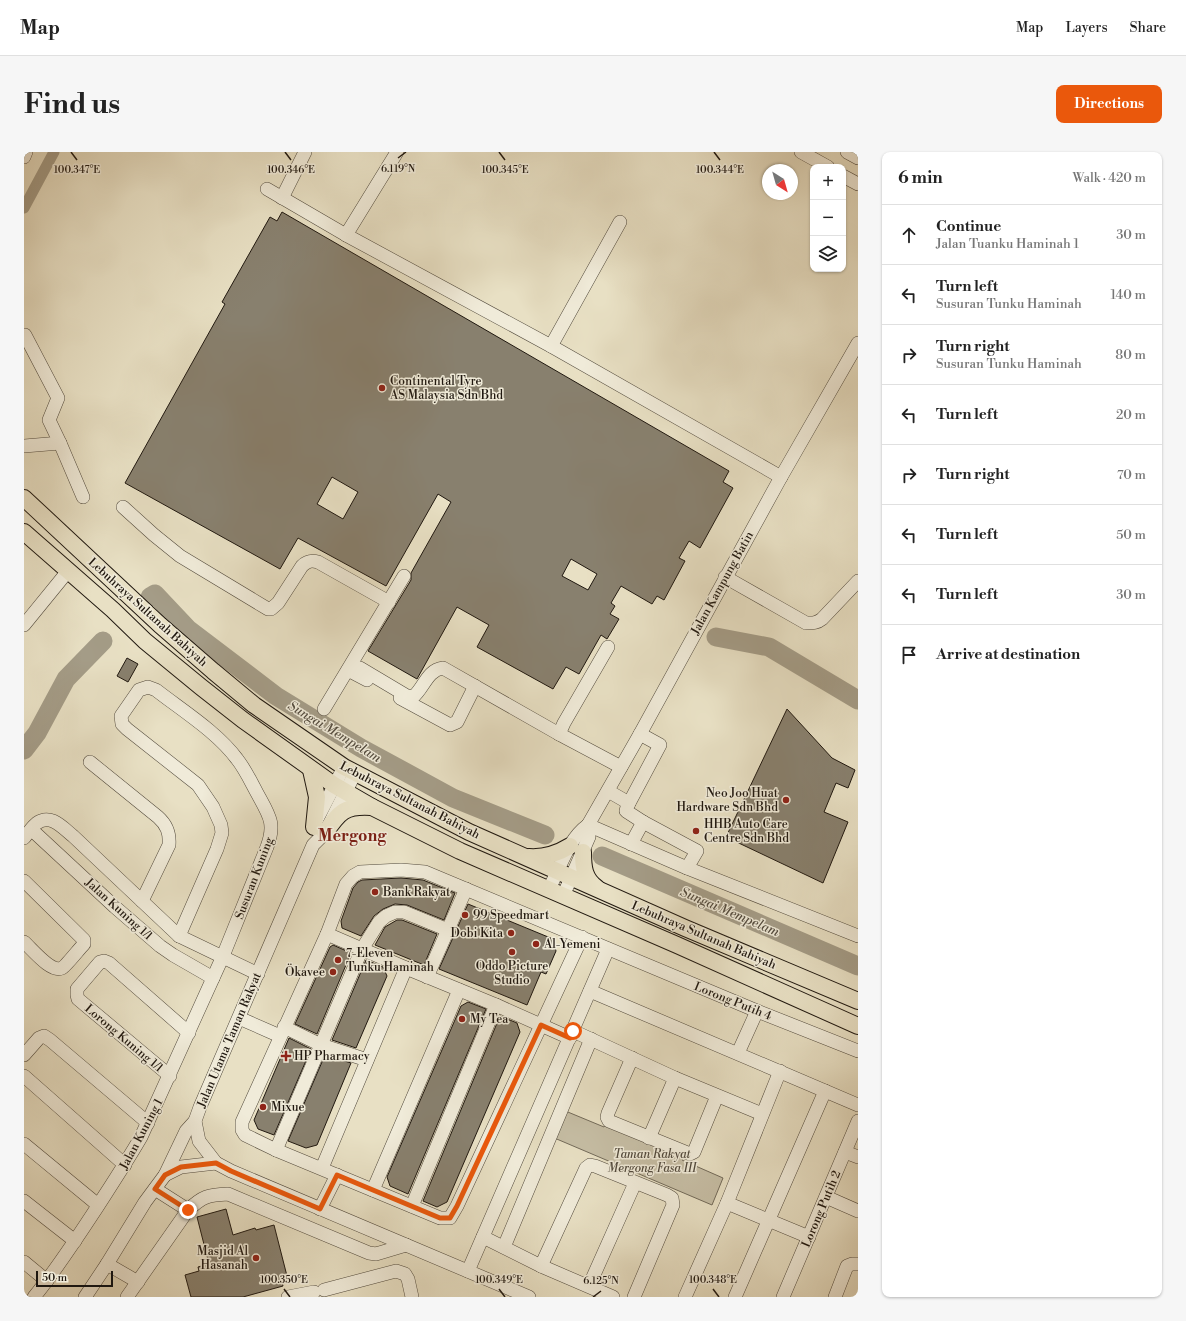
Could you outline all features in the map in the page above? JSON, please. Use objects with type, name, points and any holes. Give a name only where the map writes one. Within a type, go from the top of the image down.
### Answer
[{"type":"main road","name":"Lebuhraya Sultanah Bahiyah","points":[[24,498],[129,594],[160,625],[254,705],[350,770],[469,832],[685,928],[858,1001]]},
{"type":"main road","name":"Lebuhraya Sultanah Bahiyah","points":[[24,532],[113,610],[145,641],[243,720],[312,770],[372,807],[460,851],[677,944],[858,1026]]},
{"type":"main road","points":[[312,770],[318,797],[317,835]]},
{"type":"main road","points":[[317,835],[338,814],[348,808],[360,806],[372,807]]},
{"type":"main road","points":[[525,856],[538,857],[576,849],[590,883],[600,890]]},
{"type":"street","points":[[24,157],[26,152]]},
{"type":"street","points":[[282,198],[305,152]]},
{"type":"street","points":[[346,235],[397,152]]},
{"type":"street","points":[[801,152],[823,164]]},
{"type":"street","points":[[847,152],[858,158]]},
{"type":"street","points":[[846,178],[858,184]]},
{"type":"street","points":[[267,189],[346,235],[551,346],[781,477]]},
{"type":"street","points":[[551,346],[620,222]]},
{"type":"street","points":[[25,336],[58,398],[49,420],[83,497]]},
{"type":"street","name":"Jalan Kampung Batin","points":[[556,892],[576,849],[589,837],[588,825],[640,734],[725,577],[858,342]]},
{"type":"street","points":[[24,446],[60,443]]},
{"type":"street","points":[[123,507],[149,531],[180,556],[268,610],[275,606],[305,562],[310,561],[318,562],[389,602]]},
{"type":"street","points":[[24,625],[68,571]]},
{"type":"street","points":[[324,709],[354,669],[404,576]]},
{"type":"street","points":[[725,577],[806,623],[817,622],[822,619],[858,581]]},
{"type":"street","points":[[560,734],[564,723],[608,647]]},
{"type":"street","points":[[354,669],[407,696],[413,697],[419,692],[429,675],[437,669],[443,668],[621,767]]},
{"type":"street","points":[[354,669],[450,725],[457,722],[475,686]]},
{"type":"street","name":"Susuran Kuning","points":[[179,936],[218,850],[222,826],[213,807],[198,785],[122,724],[121,716],[124,711],[139,690],[148,686],[156,690],[224,744],[243,768],[268,813],[271,822],[272,831],[270,839],[223,956]]},
{"type":"street","points":[[640,734],[660,745],[629,802],[626,811],[643,822],[697,851],[687,868]]},
{"type":"street","points":[[90,762],[165,823],[168,830],[170,838],[169,845],[142,901]]},
{"type":"street","name":"Jalan Utama Taman Rakyat","points":[[350,770],[317,835],[200,1107],[195,1121],[199,1141],[216,1163],[231,1171],[529,1297]]},
{"type":"street","points":[[608,791],[629,802]]},
{"type":"street","points":[[28,834],[40,822],[50,820],[55,821],[73,836],[179,936],[258,974]]},
{"type":"street","points":[[631,844],[643,822]]},
{"type":"street","points":[[588,825],[687,868],[858,936]]},
{"type":"street","name":"Jalan Kuning 1/1","points":[[28,834],[160,946],[213,978]]},
{"type":"street","name":"Lorong Putih 4","points":[[327,934],[346,884],[353,876],[360,872],[425,872],[757,1012],[858,1051]]},
{"type":"street","points":[[24,881],[84,940],[84,944],[62,968],[56,968],[50,967],[24,942]]},
{"type":"street","points":[[427,977],[466,889]]},
{"type":"street","points":[[276,1150],[362,949],[379,922],[386,916],[395,912],[404,912],[448,930]]},
{"type":"street","points":[[582,937],[541,1025],[461,1198],[450,1218],[440,1218],[276,1150],[245,1135],[242,1130],[242,1122],[327,934],[541,1025],[591,1040],[675,1078],[762,1114]]},
{"type":"street","points":[[468,1271],[608,949]]},
{"type":"street","name":"Jalan Kuning 1","points":[[34,1297],[74,1242],[125,1165],[148,1123],[223,956]]},
{"type":"street","name":"Lorong Kuning 1/1","points":[[170,1076],[78,994],[100,962],[104,961],[109,963],[189,1033]]},
{"type":"street","points":[[322,1168],[406,968]]},
{"type":"street","points":[[373,1190],[459,990]]},
{"type":"street","points":[[590,991],[858,1105]]},
{"type":"street","points":[[412,1206],[496,1005]]},
{"type":"street","points":[[738,1053],[757,1012]]},
{"type":"street","points":[[239,1018],[367,1060]]},
{"type":"street","points":[[24,1055],[39,1038],[44,1036],[148,1123]]},
{"type":"street","points":[[504,1248],[591,1040]]},
{"type":"street","points":[[632,1058],[607,1117],[609,1121],[690,1154],[694,1152],[718,1096]]},
{"type":"street","points":[[684,1297],[727,1203],[780,1071]]},
{"type":"street","points":[[24,1076],[125,1165]]},
{"type":"street","points":[[649,1138],[675,1078]]},
{"type":"street","points":[[735,1297],[825,1091]]},
{"type":"street","points":[[85,1297],[165,1175],[186,1131],[195,1121]]},
{"type":"street","name":"Lorong Putih 2","points":[[783,1297],[858,1121]]},
{"type":"street","points":[[24,1144],[98,1205]]},
{"type":"street","points":[[845,1152],[858,1157]]},
{"type":"street","points":[[165,1175],[181,1167],[216,1163]]},
{"type":"street","points":[[542,1266],[586,1168],[595,1166],[672,1198],[673,1205],[634,1297]]},
{"type":"street","points":[[320,1209],[337,1175]]},
{"type":"street","points":[[588,1286],[635,1183]]},
{"type":"street","points":[[155,1189],[188,1210]]},
{"type":"street","points":[[128,1297],[188,1210],[208,1195],[228,1194],[369,1253],[376,1254],[406,1245]]},
{"type":"street","points":[[826,1197],[858,1211]]},
{"type":"street","points":[[24,1201],[74,1242]]},
{"type":"street","points":[[727,1203],[809,1237]]},
{"type":"street","points":[[483,1237],[542,1266],[613,1297]]},
{"type":"street","points":[[24,1262],[47,1281]]},
{"type":"street","points":[[108,1264],[138,1282]]},
{"type":"street","points":[[835,1297],[853,1265]]},
{"type":"street","points":[[288,1297],[319,1291],[396,1271],[405,1274],[408,1279],[412,1297]]},
{"type":"green space","name":"Taman Rakyat Mergong Fasa III","points":[[563,1110],[604,1127],[606,1123],[683,1156],[682,1160],[723,1178],[712,1205],[552,1137]]},
{"type":"building","name":"Continental Tyre AS Malaysia Sdn Bhd","points":[[282,212],[729,471],[723,482],[733,488],[700,548],[689,541],[679,558],[685,561],[664,600],[657,596],[652,604],[621,586],[611,603],[615,606],[610,614],[619,619],[607,639],[601,635],[579,674],[566,667],[553,689],[477,647],[489,625],[457,607],[417,679],[368,651],[411,580],[411,573],[451,502],[438,494],[386,586],[298,538],[280,569],[125,483],[225,304],[222,302],[270,217],[277,221]],"holes":[[[332,477],[358,492],[343,519],[317,504]],[[571,559],[597,574],[588,590],[562,576]]]},
{"type":"building","points":[[127,658],[138,664],[128,682],[117,676]]},
{"type":"building","name":"Neo Joo Huat Hardware Sdn Bhd","points":[[787,709],[832,758],[855,770],[848,788],[836,783],[824,812],[848,822],[823,883],[726,837]]},
{"type":"building","points":[[401,878],[423,880],[455,893],[444,920],[407,905],[395,904],[383,909],[374,916],[361,936],[342,928],[341,921],[353,888],[358,882],[362,880]]},
{"type":"building","points":[[468,904],[553,939],[556,951],[546,974],[541,972],[527,1005],[439,969]]},
{"type":"building","points":[[397,920],[402,920],[437,934],[424,965],[375,945],[385,927]]},
{"type":"building","points":[[333,945],[351,953],[317,1034],[295,1024],[330,947]]},
{"type":"building","points":[[366,960],[383,967],[387,976],[356,1048],[332,1040]]},
{"type":"building","points":[[468,1002],[486,1009],[408,1194],[390,1186],[387,1177],[461,1006]]},
{"type":"building","points":[[500,1016],[517,1023],[520,1032],[447,1202],[437,1207],[423,1201]]},
{"type":"building","points":[[289,1038],[311,1049],[274,1135],[258,1129],[254,1120]]},
{"type":"building","points":[[325,1055],[351,1063],[317,1145],[306,1148],[288,1141]]},
{"type":"building","points":[[226,1209],[233,1235],[255,1228],[256,1230],[274,1225],[287,1276],[281,1278],[283,1286],[243,1297],[191,1297],[185,1275],[199,1271],[198,1267],[209,1264],[197,1217]]},
{"type":"waterway","points":[[24,208],[54,152]]},
{"type":"waterway","name":"Sungai Mempelam","points":[[150,597],[155,594],[188,629],[276,696],[361,748],[453,798],[545,835]]},
{"type":"waterway","points":[[716,637],[769,647],[858,700]]},
{"type":"waterway","name":"Sungai Mempelam","points":[[24,750],[37,733],[66,679],[103,641]]},
{"type":"waterway","name":"Sungai Mempelam","points":[[602,856],[858,966]]},
{"type":"place","name":"Continental Tyre AS Malaysia Sdn Bhd","points":[[382,388]]},
{"type":"place","name":"Neo Joo Huat Hardware Sdn Bhd","points":[[786,800]]},
{"type":"place","name":"HHB Auto Care Centre Sdn Bhd","points":[[696,831]]},
{"type":"place","name":"Bank Rakyat","points":[[375,892]]},
{"type":"place","name":"99 Speedmart","points":[[465,915]]},
{"type":"place","name":"Dobi Kita","points":[[511,933]]},
{"type":"place","name":"Al-Yemeni","points":[[536,944]]},
{"type":"place","name":"Oddo Picture Studio","points":[[512,952]]},
{"type":"place","name":"7-Eleven Tunku Haminah","points":[[338,960]]},
{"type":"place","name":"Ökavee","points":[[333,972]]},
{"type":"place","name":"My Tea","points":[[462,1019]]},
{"type":"place","name":"HP Pharmacy","points":[[286,1056]]},
{"type":"place","name":"Mixue","points":[[263,1107]]},
{"type":"place","name":"Masjid Al Hasanah","points":[[256,1258]]},
{"type":"district","name":"Mergong","points":[[352,835]]},
{"type":"route","points":[[188,1210],[155,1189],[165,1175],[181,1167],[216,1163],[231,1171],[320,1209],[337,1175],[440,1218],[450,1218],[457,1206],[541,1025],[570,1038],[573,1031]]}]
